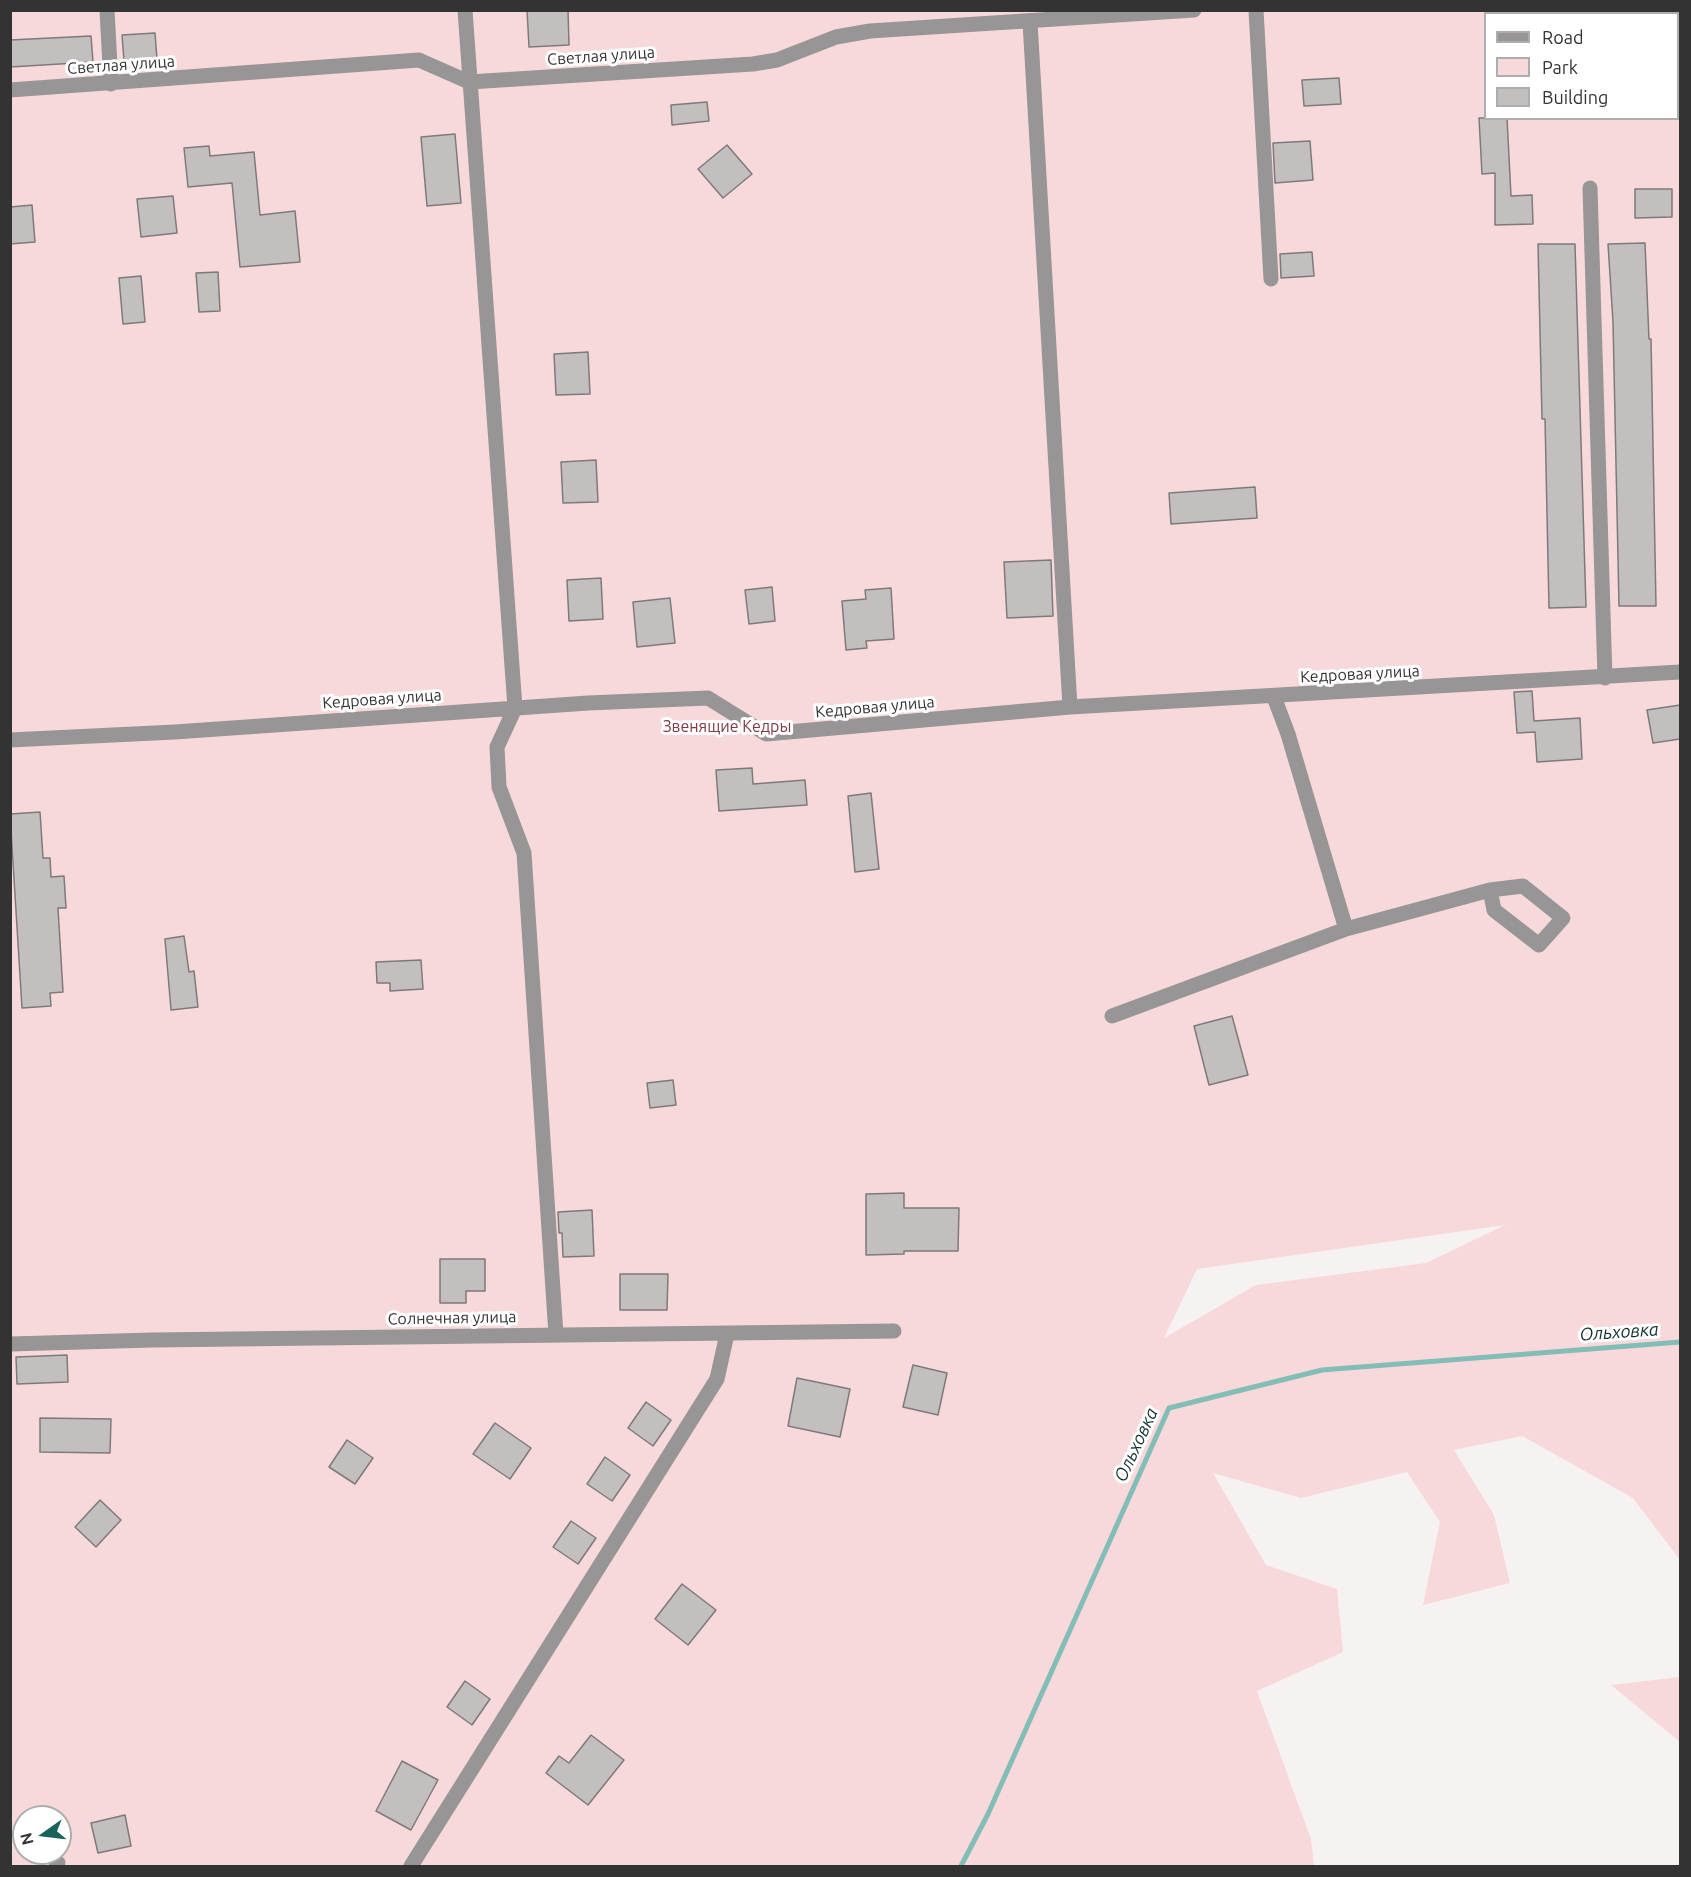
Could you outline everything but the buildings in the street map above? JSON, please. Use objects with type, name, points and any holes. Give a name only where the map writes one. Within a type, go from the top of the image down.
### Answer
[{"type":"street","points":[[107,10],[111,84]]},
{"type":"street","points":[[465,10],[515,708],[497,747],[499,787],[525,853],[556,1335]]},
{"type":"street","name":"Светлая улица","points":[[10,90],[419,60],[469,82],[753,64],[777,60],[836,38],[870,31],[1194,10]]},
{"type":"street","points":[[1256,10],[1271,279]]},
{"type":"street","points":[[1030,22],[1070,707]]},
{"type":"street","points":[[1590,188],[1605,678]]},
{"type":"street","name":"Кедровая улица","points":[[10,740],[708,698],[766,734],[1070,707],[1680,672]]},
{"type":"street","points":[[1274,697],[1288,734],[1346,929]]},
{"type":"street","points":[[1112,1016],[1346,929],[1490,890],[1522,886],[1563,918],[1539,945],[1494,910],[1490,890]]},
{"type":"street","name":"Солнечная улица","points":[[10,1344],[153,1340],[894,1331]]},
{"type":"street","points":[[411,1866],[717,1379],[727,1334]]},
{"type":"green space","name":"Звенящие Кедры","points":[[11,11],[1680,11],[1680,1560],[1633,1498],[1522,1436],[1454,1450],[1494,1515],[1510,1583],[1423,1605],[1440,1522],[1407,1472],[1301,1498],[1213,1473],[1266,1565],[1337,1589],[1343,1652],[1257,1691],[1311,1839],[1314,1866],[11,1866]],"holes":[[[1505,1225],[1426,1263],[1256,1285],[1164,1338],[1197,1269]]]},
{"type":"green space","points":[[1680,1677],[1680,1742],[1611,1685]]},
{"type":"waterway","name":"Ольховка","points":[[961,1866],[988,1814],[1169,1408],[1322,1370],[1680,1342]]}]
